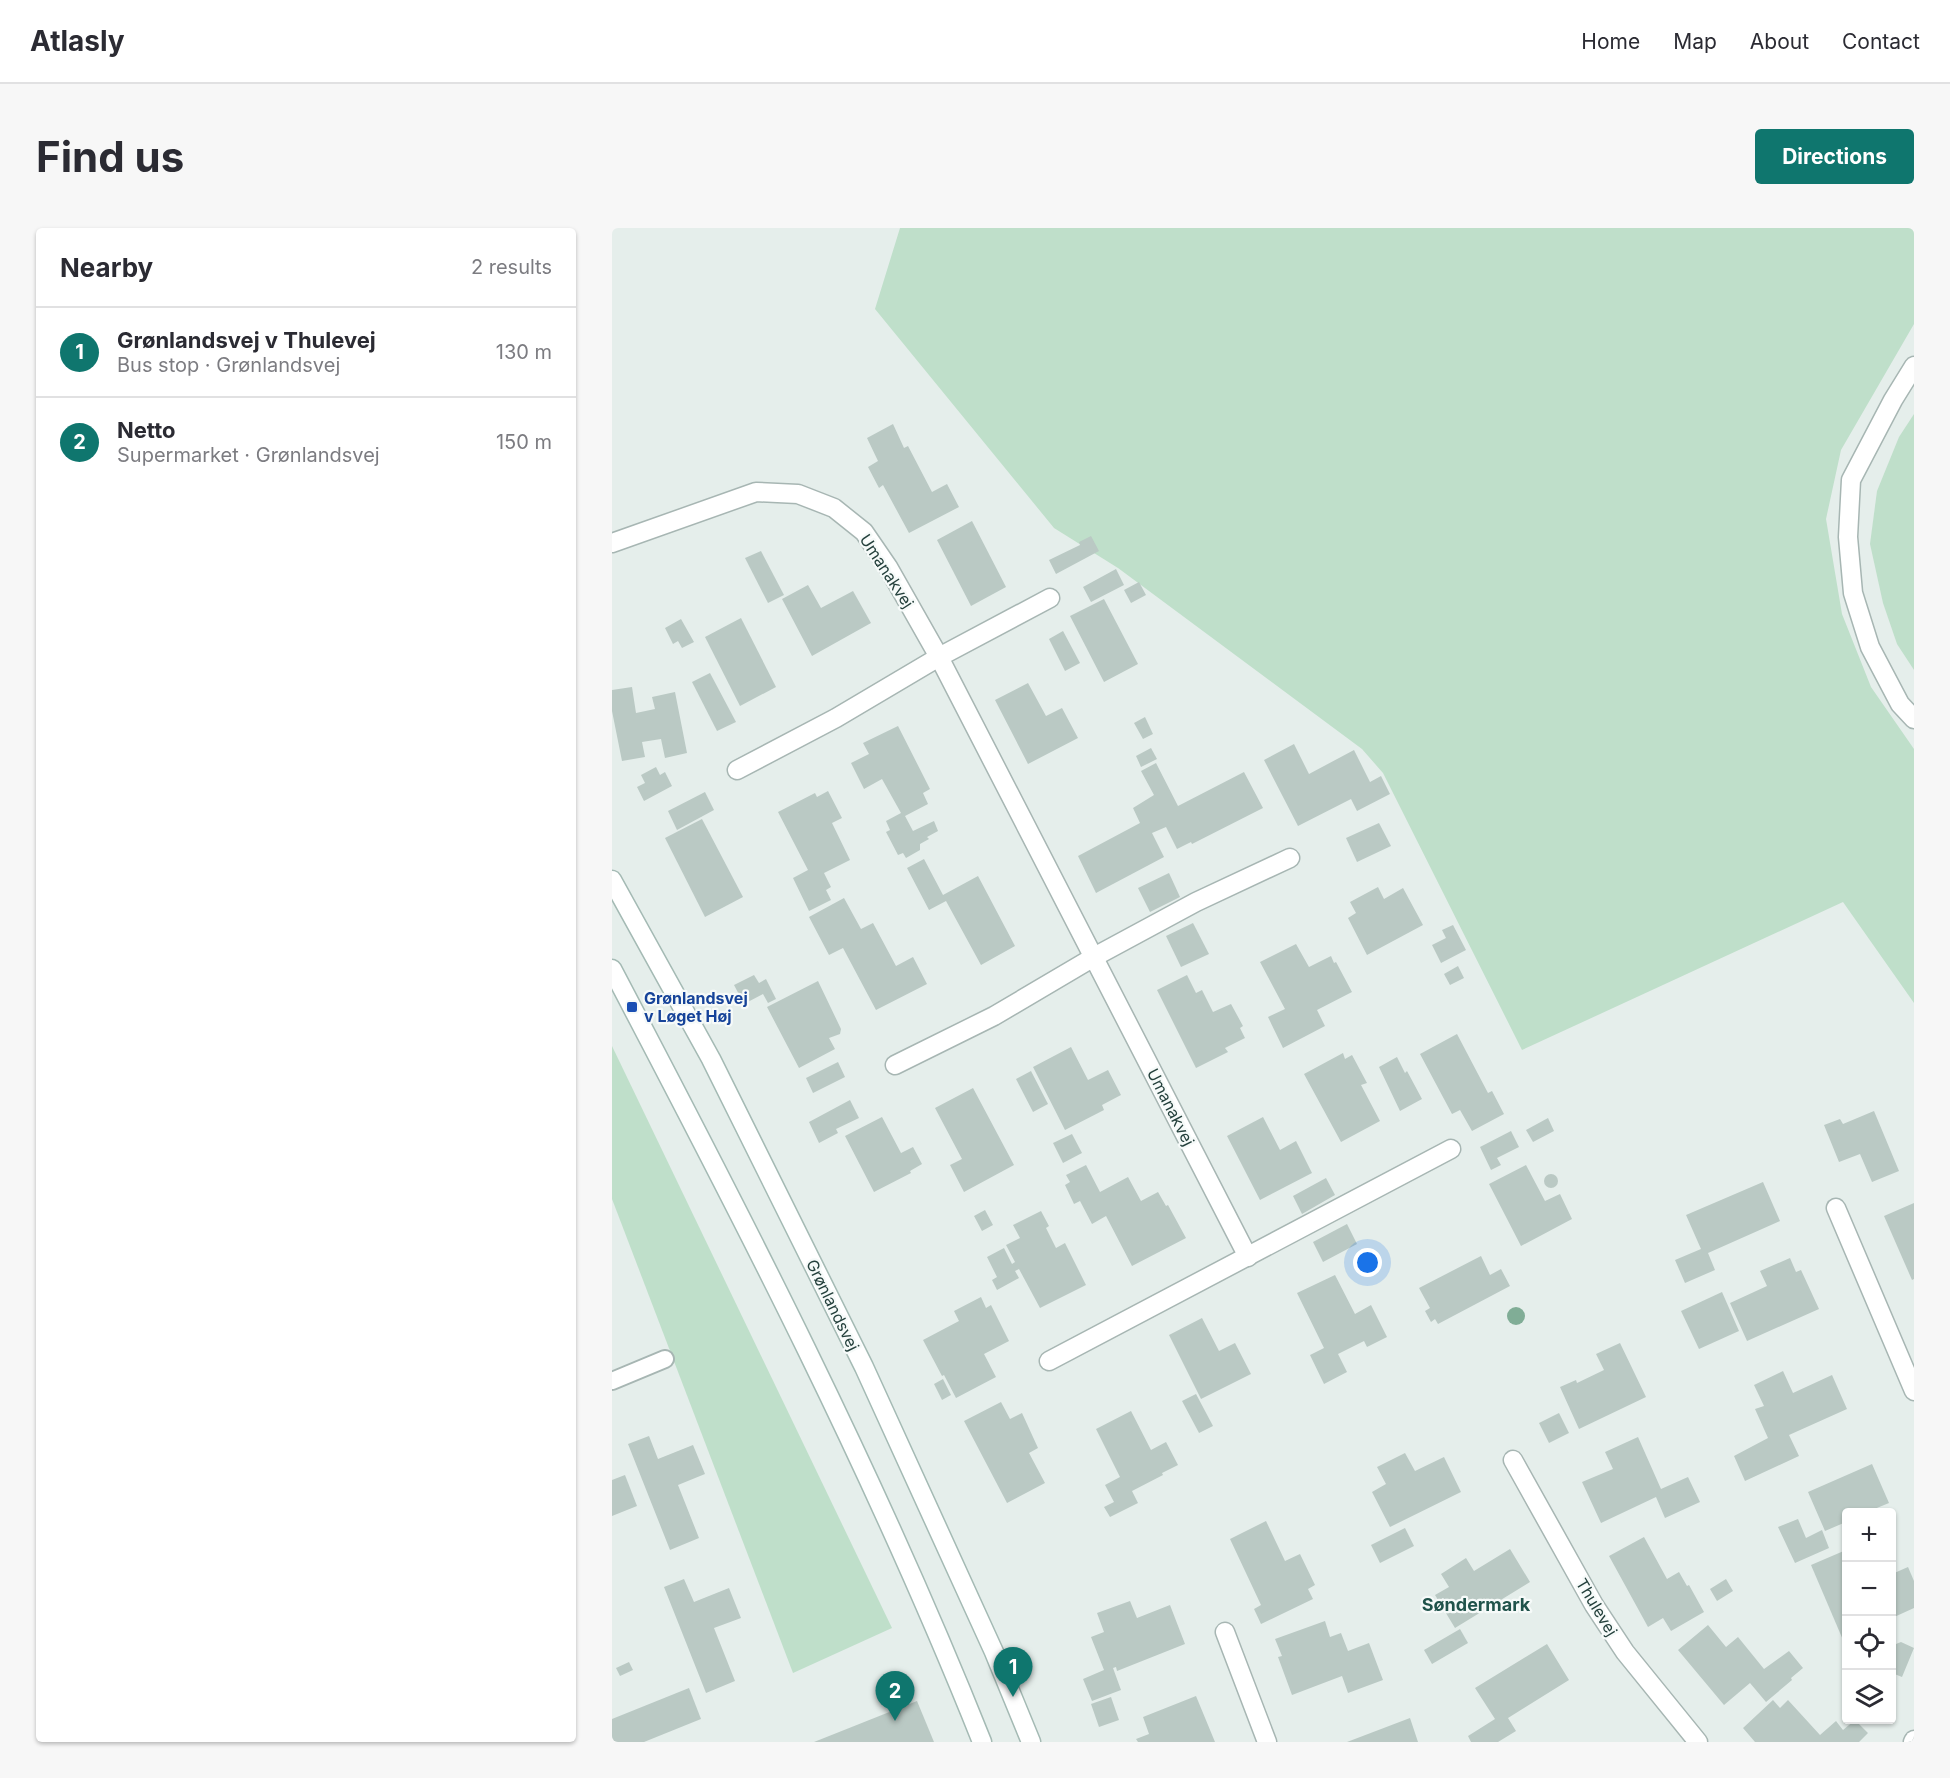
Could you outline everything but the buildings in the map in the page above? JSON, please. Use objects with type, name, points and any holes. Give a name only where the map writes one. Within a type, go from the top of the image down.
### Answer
[{"type":"street","points":[[1914,366],[1893,400],[1851,480],[1848,537],[1853,593],[1870,647],[1900,704],[1914,719]]},
{"type":"street","name":"Umanakvej","points":[[612,543],[756,492],[798,494],[834,508],[864,532],[888,567],[939,657],[1248,1257]]},
{"type":"street","points":[[737,770],[836,718],[939,657],[1050,598]]},
{"type":"street","points":[[895,1065],[994,1016],[1094,957],[1216,892],[1290,858]]},
{"type":"street","name":"Grønlandsvej","points":[[612,880],[711,1059],[864,1367],[994,1652],[1031,1742]]},
{"type":"street","points":[[612,969],[680,1097],[821,1378],[928,1615],[981,1742]]},
{"type":"street","points":[[1049,1361],[1451,1149]]},
{"type":"street","points":[[1836,1208],[1914,1391]]},
{"type":"street","name":"Thulevej","points":[[1513,1460],[1594,1605],[1625,1652],[1698,1742]]},
{"type":"street","points":[[1225,1632],[1267,1742]]},
{"type":"lane","points":[[612,1381],[665,1359]]},
{"type":"green space","points":[[900,228],[1914,228],[1914,324],[1841,450],[1826,519],[1842,614],[1871,687],[1914,749],[1914,1003],[1843,902],[1522,1050],[1383,773],[1362,749],[1118,568],[1054,528],[875,309]]},
{"type":"green space","points":[[1914,414],[1914,670],[1897,644],[1883,603],[1870,544],[1877,491],[1899,437]]},
{"type":"green space","points":[[612,1046],[892,1628],[793,1673],[612,1199]]},
{"type":"place","name":"Grønlandsvej v Løget Høj","points":[[632,1007]]},
{"type":"place","name":"Grønlandsvej v Thulevej","points":[[1013,1697]]},
{"type":"place","name":"Netto","points":[[895,1721]]},
{"type":"district","name":"Søndermark","points":[[1476,1605]]}]
